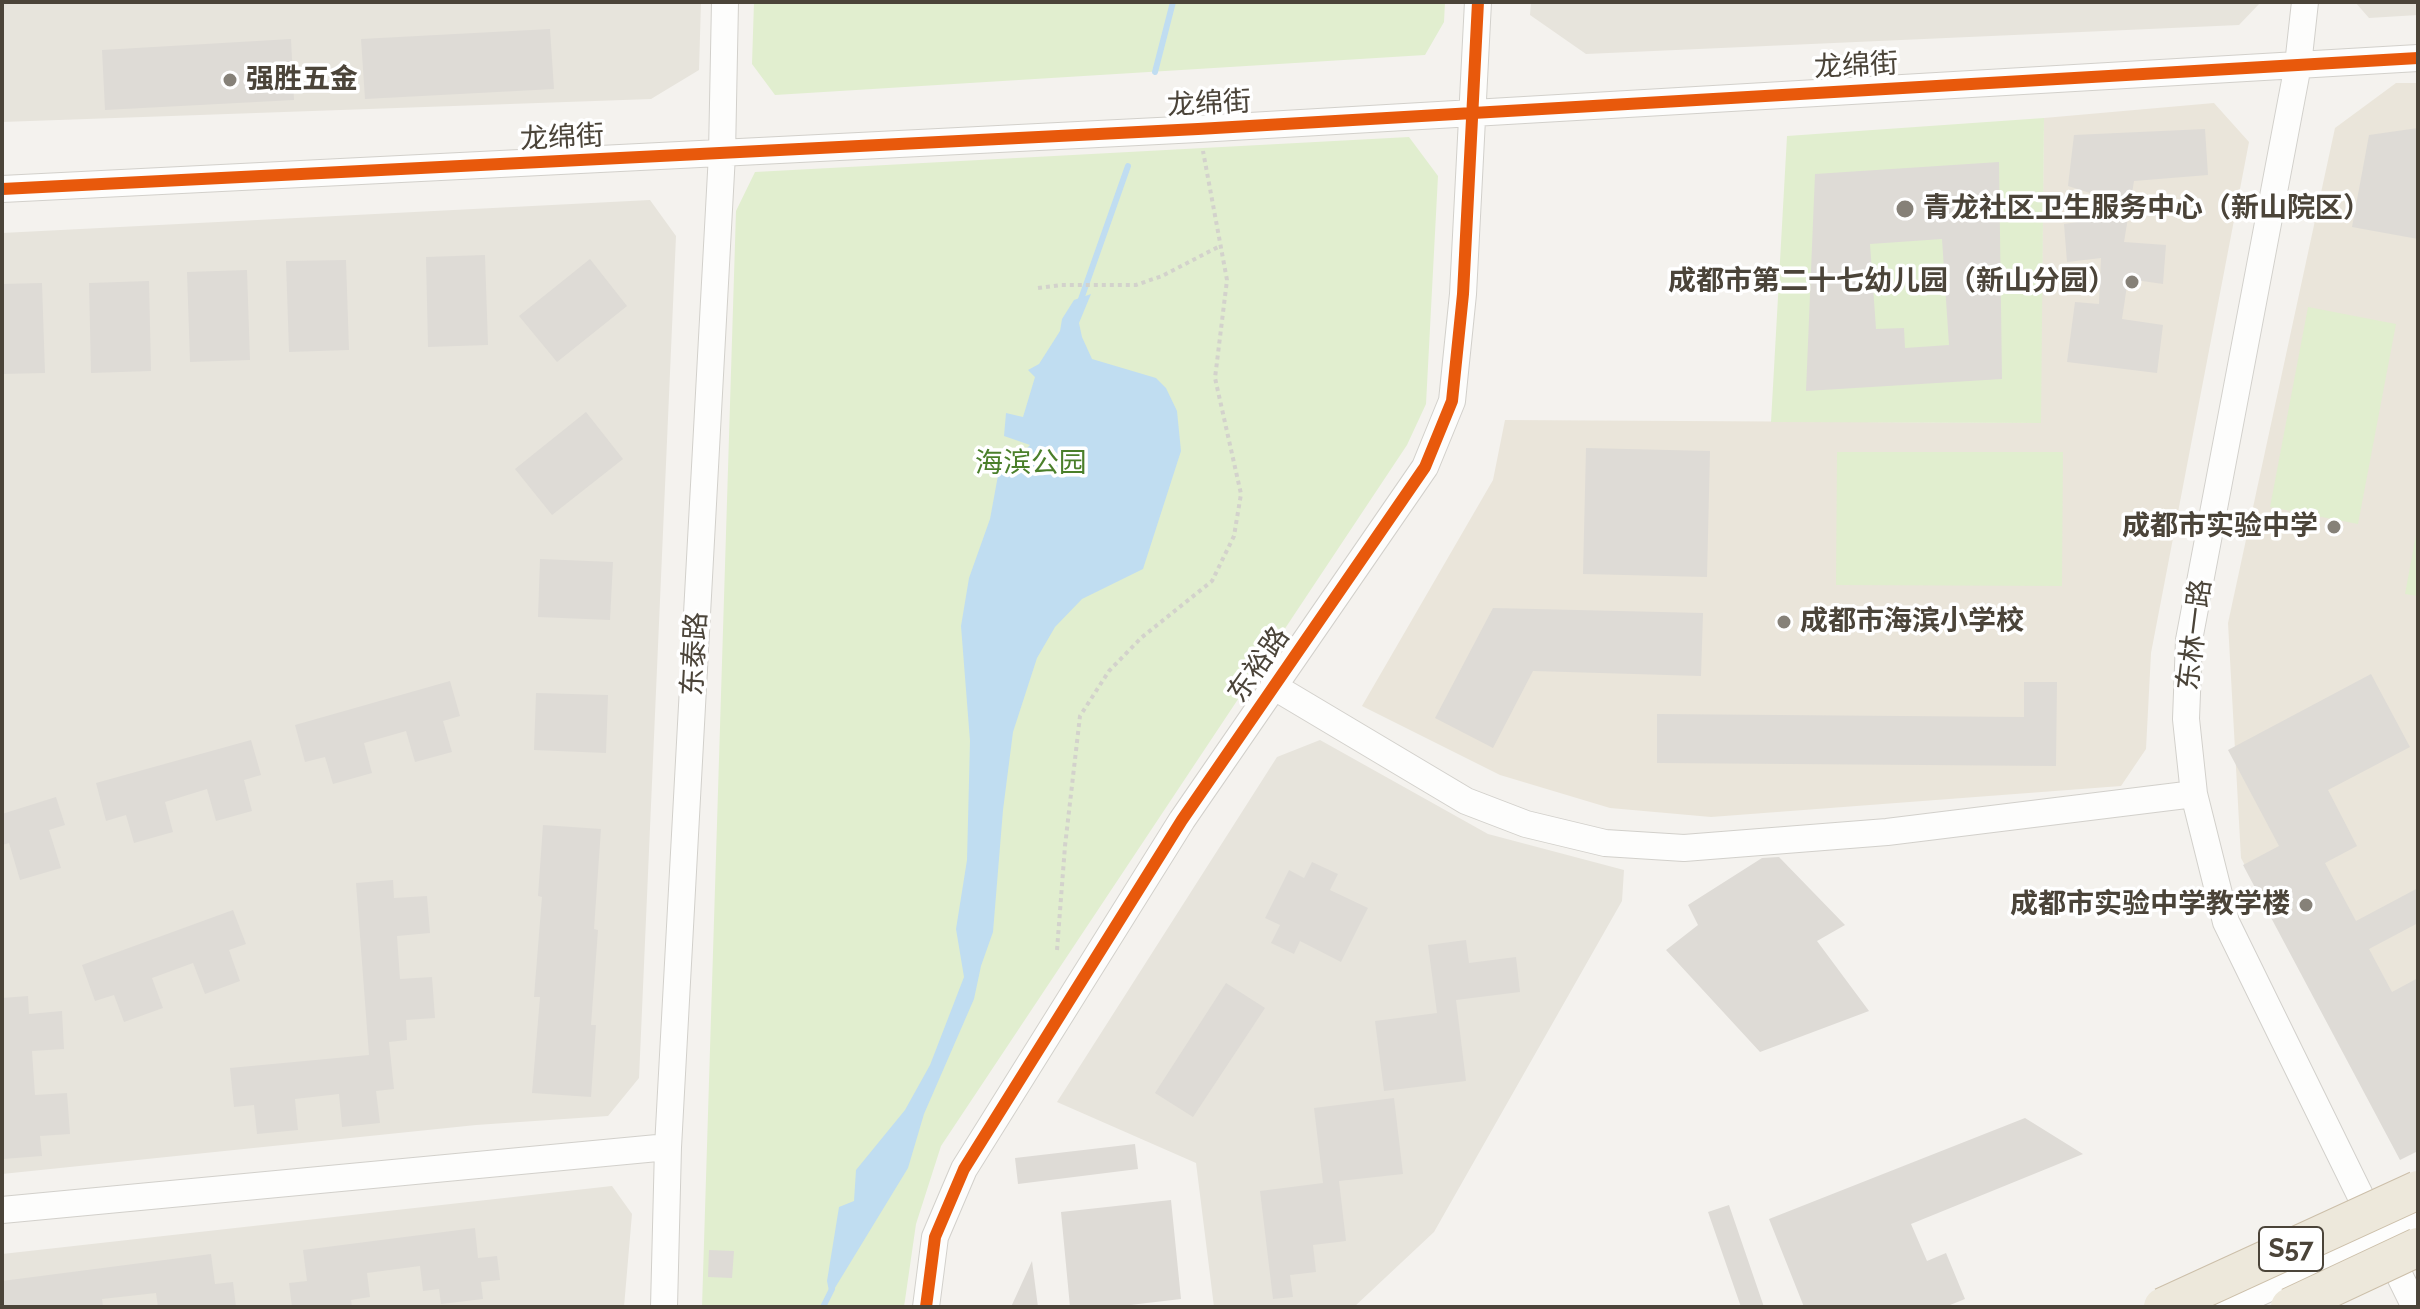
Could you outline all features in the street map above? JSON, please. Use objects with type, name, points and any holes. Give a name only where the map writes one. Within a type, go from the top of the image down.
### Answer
[{"type":"highway","name":"S57","points":[[2163,1307],[2418,1190]]},
{"type":"highway","name":"S57","points":[[2290,1307],[2418,1247]]},
{"type":"street","name":"东泰路","points":[[664,1307],[668,1147],[722,154],[725,2]]},
{"type":"street","name":"东裕路","points":[[926,1307],[935,1237],[964,1169],[1182,820],[1425,467],[1452,401],[1463,294],[1478,2]]},
{"type":"street","name":"东林一路","points":[[2305,2],[2298,65],[2189,640],[2186,719],[2194,794],[2226,922],[2415,1307]]},
{"type":"street","name":"龙绵街","points":[[2,189],[1198,129],[2418,58]]},
{"type":"street","points":[[1273,686],[1466,801],[1526,824],[1605,843],[1684,848],[1887,832],[2194,794]]},
{"type":"street","points":[[2,1210],[668,1147]]},
{"type":"street","points":[[2228,1307],[2418,1220]]},
{"type":"path","points":[[1057,950],[1080,716],[1109,671],[1130,649],[1212,581],[1234,536],[1241,494],[1215,378],[1227,280],[1198,129]]},
{"type":"path","points":[[1038,288],[1136,285],[1162,276],[1220,246]]},
{"type":"shaded area","points":[[2,2],[701,2],[699,70],[651,99],[2,122]]},
{"type":"shaded area","points":[[1531,2],[2261,2],[2239,25],[1586,54],[1530,15]]},
{"type":"shaded area","points":[[2355,2],[2418,2],[2418,15],[2369,18]]},
{"type":"shaded area","name":"成都市实验中学","points":[[2396,83],[2418,83],[2418,1132],[2382,1125],[2241,858],[2228,623],[2335,128]]},
{"type":"shaded area","name":"成都市海滨小学校","points":[[2214,103],[2249,142],[2151,653],[2146,749],[2121,786],[1711,817],[1610,808],[1500,775],[1362,706],[1493,480],[1505,420],[2040,423],[2044,118]]},
{"type":"shaded area","points":[[650,200],[676,236],[639,1078],[608,1116],[476,1125],[2,1174],[2,233]]},
{"type":"shaded area","points":[[1320,740],[1488,834],[1624,870],[1622,901],[1434,1232],[1354,1307],[1214,1307],[1196,1163],[1057,1102],[1277,757]]},
{"type":"shaded area","points":[[612,1186],[632,1214],[624,1307],[2,1307],[2,1254]]},
{"type":"green space","points":[[754,2],[1445,2],[1444,22],[1425,55],[775,95],[752,64]]},
{"type":"green space","points":[[2044,118],[2041,423],[1771,422],[1787,136]]},
{"type":"green space","name":"海滨公园","points":[[1409,137],[1438,176],[1426,404],[1407,445],[941,1146],[916,1224],[904,1307],[702,1307],[736,211],[755,172]]},
{"type":"green space","points":[[2308,307],[2396,324],[2358,524],[2270,507]]},
{"type":"green space","points":[[1837,452],[2063,452],[2062,586],[1836,585]]},
{"type":"green space","points":[[2418,524],[2418,596],[2405,594]]},
{"type":"water","points":[[1091,294],[1079,323],[1092,359],[1156,378],[1166,388],[1177,411],[1181,451],[1143,569],[1082,599],[1055,627],[1037,658],[1013,732],[993,932],[974,999],[924,1114],[908,1168],[830,1296],[827,1281],[839,1207],[854,1201],[856,1170],[905,1110],[930,1065],[964,977],[956,929],[967,860],[970,741],[961,626],[969,578],[990,519],[1001,459],[1020,455],[1030,445],[1004,436],[1006,413],[1023,417],[1035,377],[1028,370],[1039,364],[1060,331],[1062,319],[1074,300]]},
{"type":"building","points":[[550,29],[554,89],[365,99],[361,39]]},
{"type":"building","points":[[291,39],[294,100],[105,110],[102,50]]},
{"type":"building","points":[[2418,128],[2418,239],[2352,227],[2369,135]]},
{"type":"building","points":[[2205,129],[2208,175],[2134,181],[2124,242],[2166,245],[2163,284],[2128,279],[2122,319],[2163,325],[2157,373],[2067,362],[2075,302],[2099,304],[2101,258],[2067,262],[2064,224],[2097,219],[2090,193],[2068,186],[2074,135]]},
{"type":"building","points":[[1999,162],[2002,379],[1806,391],[1815,174]],"holes":[[[1942,239],[1949,345],[1905,348],[1904,328],[1876,329],[1870,244]]]},
{"type":"building","points":[[485,255],[488,345],[428,347],[426,257]]},
{"type":"building","points":[[590,259],[627,306],[557,362],[519,316]]},
{"type":"building","points":[[346,260],[349,350],[289,352],[286,261]]},
{"type":"building","points":[[247,270],[250,360],[190,362],[187,272]]},
{"type":"building","points":[[149,281],[151,371],[91,373],[89,283]]},
{"type":"building","points":[[42,283],[45,373],[2,374],[2,284]]},
{"type":"building","points":[[586,412],[623,459],[552,515],[515,469]]},
{"type":"building","points":[[1586,448],[1710,451],[1707,577],[1583,574]]},
{"type":"building","points":[[540,559],[613,562],[610,620],[538,617]]},
{"type":"building","points":[[1493,608],[1703,613],[1701,676],[1533,671],[1493,748],[1435,718]]},
{"type":"building","name":"成都市实验中学教学楼","points":[[2371,674],[2410,747],[2328,790],[2357,846],[2325,863],[2356,921],[2418,888],[2418,923],[2369,949],[2392,992],[2418,978],[2418,1151],[2400,1160],[2243,865],[2279,846],[2228,750]]},
{"type":"building","points":[[450,681],[460,716],[443,721],[452,752],[415,762],[406,731],[364,743],[372,773],[333,784],[325,757],[305,762],[295,725]]},
{"type":"building","points":[[2024,682],[2057,682],[2056,766],[1657,763],[1657,714],[2024,717]]},
{"type":"building","points":[[536,693],[608,695],[606,753],[534,750]]},
{"type":"building","points":[[251,740],[261,775],[244,780],[252,811],[216,821],[207,789],[165,802],[173,832],[134,843],[126,815],[106,821],[96,783]]},
{"type":"building","points":[[56,797],[65,825],[49,830],[61,868],[20,880],[9,843],[2,845],[2,814]]},
{"type":"building","points":[[543,825],[601,829],[594,929],[598,930],[591,1025],[596,1025],[591,1097],[532,1093],[540,997],[534,997],[542,897],[538,896]]},
{"type":"building","points":[[1779,857],[1845,925],[1817,941],[1869,1011],[1760,1052],[1666,950],[1698,925],[1688,905],[1762,858]]},
{"type":"building","points":[[1312,862],[1338,874],[1330,890],[1368,908],[1341,962],[1300,941],[1294,954],[1271,943],[1280,925],[1265,918],[1289,870],[1304,878]]},
{"type":"building","points":[[393,880],[394,898],[427,896],[430,933],[397,936],[400,979],[432,977],[435,1018],[406,1020],[407,1040],[389,1042],[394,1089],[376,1091],[380,1123],[342,1127],[339,1094],[295,1099],[298,1130],[257,1134],[254,1105],[234,1107],[230,1068],[369,1055],[356,883]]},
{"type":"building","points":[[233,910],[246,944],[229,950],[240,981],[205,994],[193,963],[152,978],[163,1008],[124,1022],[114,995],[95,1001],[82,965]]},
{"type":"building","points":[[1466,940],[1469,963],[1516,957],[1520,992],[1456,1000],[1466,1081],[1384,1091],[1375,1021],[1437,1013],[1428,945]]},
{"type":"building","points":[[1226,983],[1265,1008],[1193,1117],[1155,1093]]},
{"type":"building","points":[[28,996],[29,1014],[62,1011],[64,1049],[32,1051],[35,1095],[67,1093],[70,1134],[40,1136],[42,1156],[3,1159],[2,998]]},
{"type":"building","points":[[1394,1098],[1403,1174],[1339,1181],[1346,1241],[1313,1245],[1316,1272],[1290,1275],[1293,1297],[1273,1299],[1260,1191],[1323,1183],[1314,1108]]},
{"type":"building","points":[[2025,1118],[2083,1154],[1911,1224],[1927,1261],[1946,1253],[1965,1299],[1945,1307],[1804,1307],[1769,1219]]},
{"type":"building","points":[[1135,1144],[1138,1169],[1018,1184],[1015,1158]]},
{"type":"building","points":[[1171,1200],[1181,1299],[1113,1307],[1070,1307],[1061,1212]]},
{"type":"building","points":[[1729,1205],[1764,1307],[1741,1307],[1708,1212]]},
{"type":"building","points":[[475,1228],[478,1258],[497,1256],[500,1280],[481,1282],[483,1299],[441,1304],[439,1289],[423,1291],[420,1266],[367,1273],[370,1297],[351,1300],[352,1307],[292,1307],[289,1283],[307,1281],[303,1250]]},
{"type":"building","points":[[709,1250],[734,1251],[732,1278],[708,1277]]},
{"type":"building","points":[[211,1254],[215,1284],[233,1282],[236,1307],[158,1307],[156,1293],[102,1299],[103,1307],[2,1307],[2,1281]]},
{"type":"building","points":[[1032,1261],[1038,1307],[1011,1307]]},
{"type":"waterway","points":[[1155,72],[1173,2]]},
{"type":"waterway","points":[[1080,302],[1128,166]]},
{"type":"waterway","points":[[823,1307],[832,1289]]},
{"type":"cycle path","points":[[926,1307],[935,1237],[964,1169],[1182,820],[1425,467],[1452,401],[1463,294],[1478,2]]},
{"type":"cycle path","points":[[2,189],[1198,129],[2418,58]]},
{"type":"place","name":"强胜五金","points":[[230,80]]},
{"type":"place","name":"青龙社区卫生服务中心（新山院区）","points":[[1905,209]]},
{"type":"place","name":"成都市第二十七幼儿园（新山分园）","points":[[2132,282]]},
{"type":"place","name":"成都市实验中学","points":[[2334,527]]},
{"type":"place","name":"成都市海滨小学校","points":[[1784,622]]},
{"type":"place","name":"成都市实验中学教学楼","points":[[2306,905]]}]
